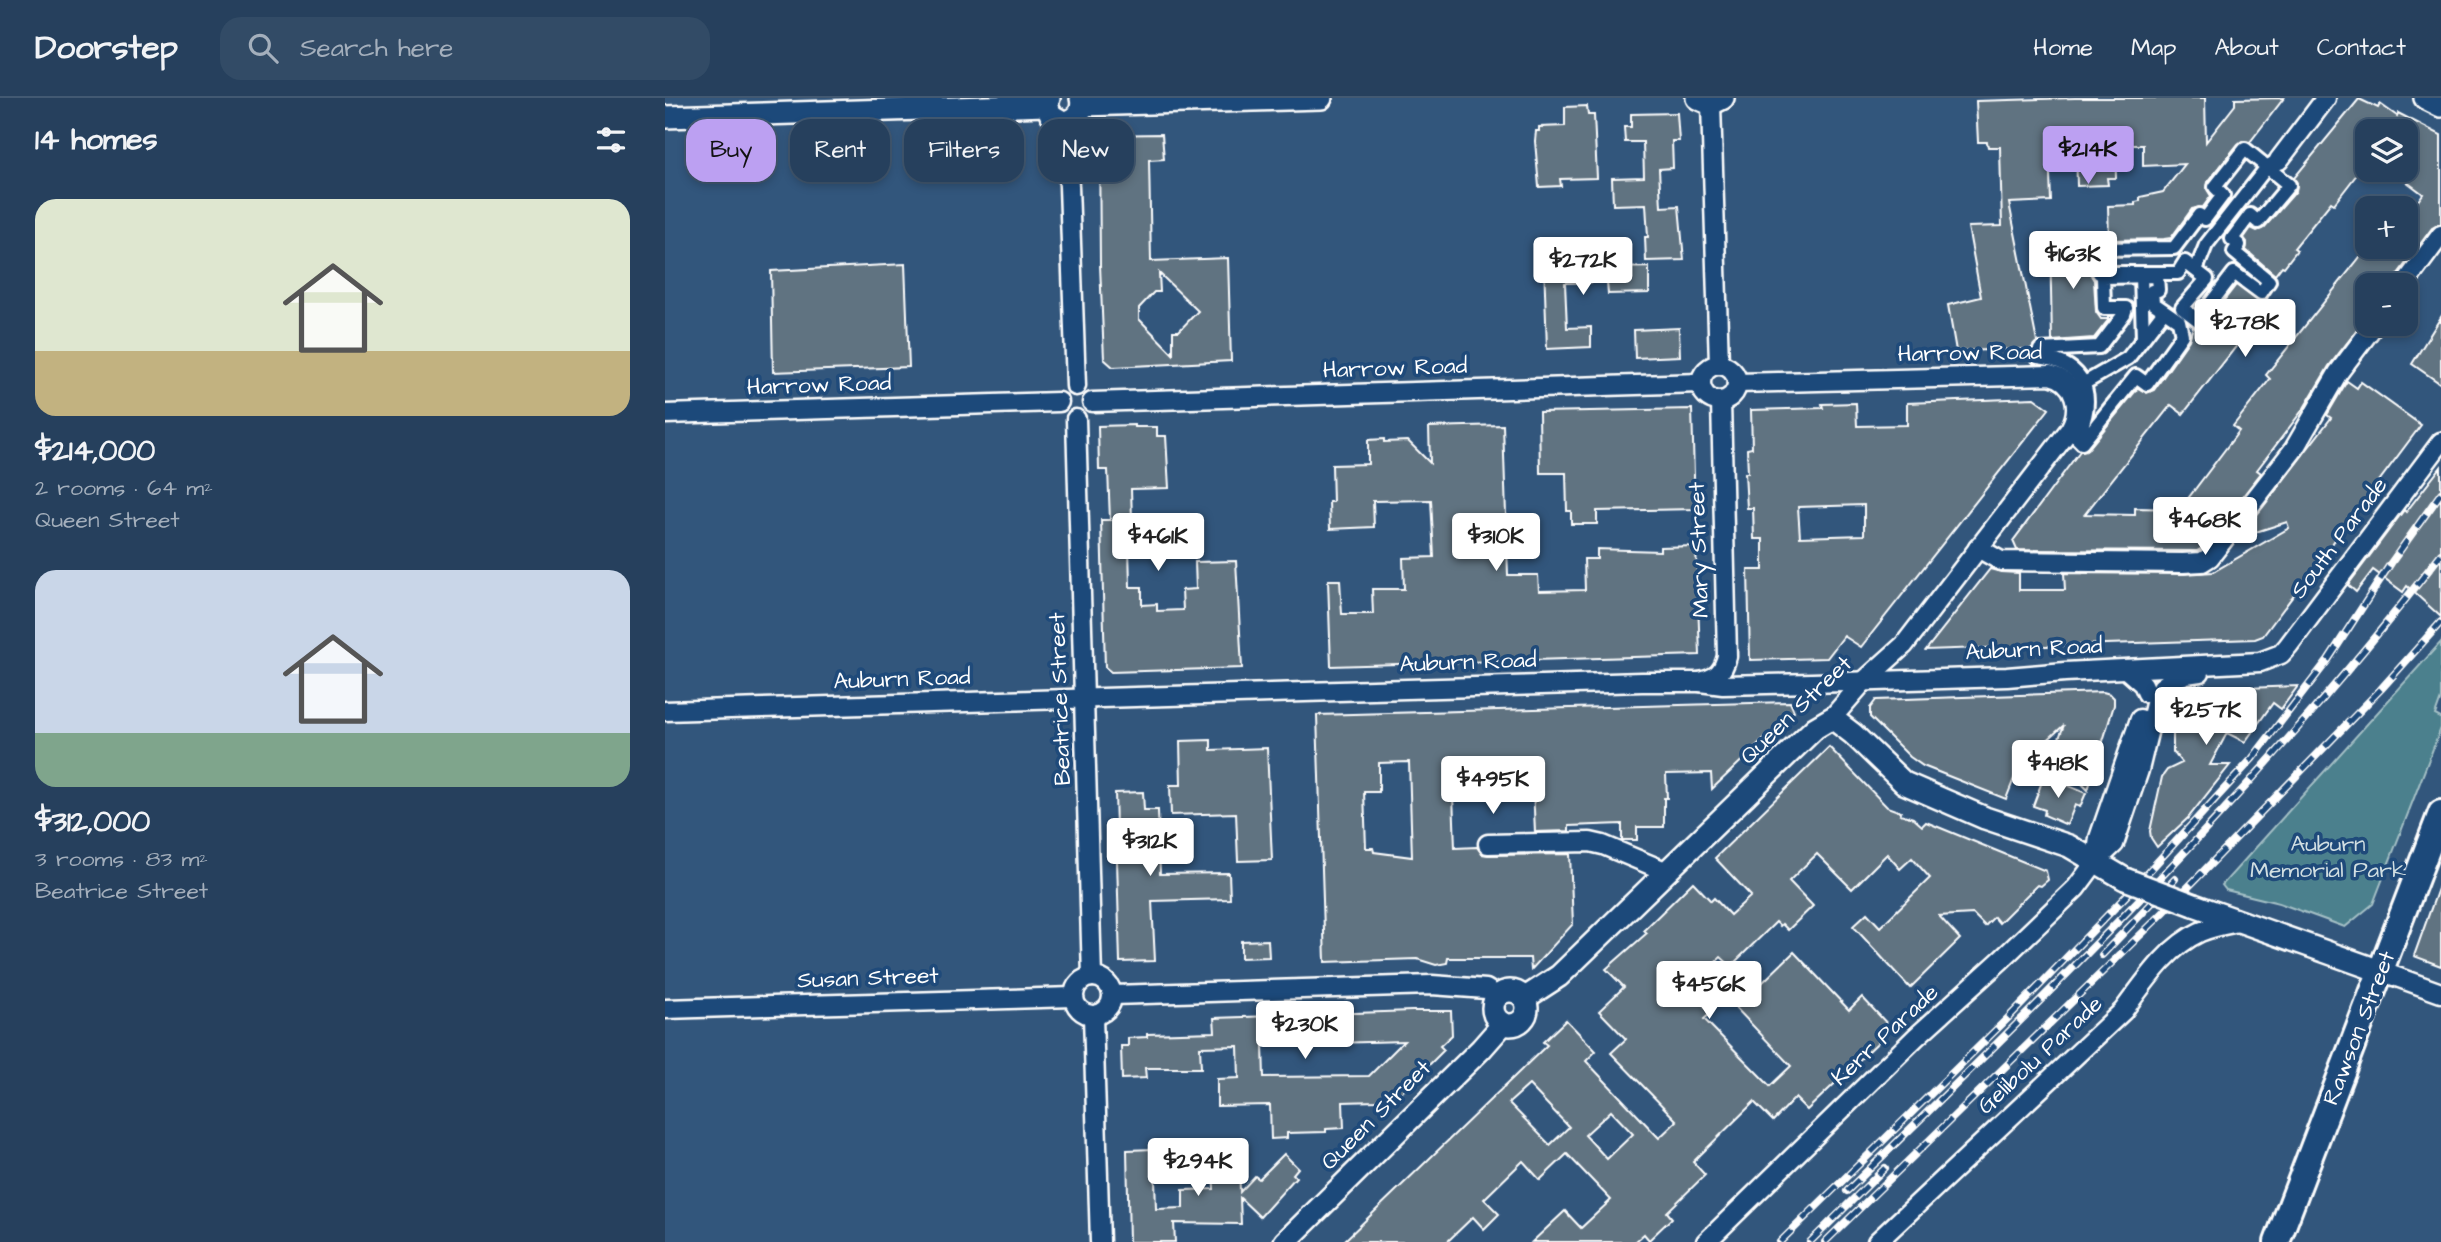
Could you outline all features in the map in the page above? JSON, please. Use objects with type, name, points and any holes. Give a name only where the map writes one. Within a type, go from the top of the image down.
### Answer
[{"type":"main road","name":"Rawson Street","points":[[2277,1242],[2441,813]]},
{"type":"street","points":[[1075,119],[1081,111],[1081,102],[1321,98]]},
{"type":"street","points":[[2196,270],[2206,245],[2326,98]]},
{"type":"street","points":[[2425,98],[2441,106]]},
{"type":"street","points":[[1710,100],[1719,364]]},
{"type":"street","points":[[665,117],[1048,102],[1054,119]]},
{"type":"street","points":[[2245,149],[2273,163],[2289,185],[2258,222],[2250,215],[2232,239],[2239,245],[2234,252],[2269,281],[2261,293],[2234,273],[2198,320],[2182,308],[2207,279],[2185,262],[2178,273],[2099,273],[2098,249],[2174,248],[2199,215],[2205,219],[2223,195],[2215,187],[2245,149]]},
{"type":"street","points":[[1069,182],[1076,386]]},
{"type":"street","points":[[2413,273],[2441,236]]},
{"type":"street","points":[[2141,276],[2143,338]]},
{"type":"street","points":[[2141,276],[2157,276],[2158,290],[2152,291],[2153,303],[2179,321],[2182,335],[2147,384],[2136,376],[2083,443],[2077,438],[2088,408],[2083,384],[2076,373],[2057,359],[2038,357],[2040,350],[2099,347],[2126,308],[2104,308],[2103,277],[2141,276]]},
{"type":"street","points":[[2083,384],[2128,358],[2164,311]]},
{"type":"street","points":[[1977,548],[2001,561],[2202,562],[2210,557],[2294,449],[2337,373],[2366,336]]},
{"type":"street","points":[[1719,364],[1732,370],[1737,383],[1733,396],[1721,401],[1707,397],[1700,383],[1706,370],[1719,364]]},
{"type":"street","name":"Harrow Road","points":[[1737,383],[2050,375],[2066,383],[2075,398],[2077,416],[2070,429]]},
{"type":"street","name":"Harrow Road","points":[[1092,402],[1700,383]]},
{"type":"street","points":[[1076,386],[1089,392],[1092,402],[1086,416],[1076,419],[1066,416],[1059,407],[1066,389],[1076,386]]},
{"type":"street","name":"Mary Street","points":[[1700,682],[1713,679],[1720,673],[1727,656],[1721,401]]},
{"type":"street","name":"Harrow Road","points":[[665,414],[1059,402]]},
{"type":"street","name":"Beatrice Street","points":[[1076,419],[1093,977]]},
{"type":"street","name":"Queen Street","points":[[1525,998],[1559,976],[1815,729],[1832,718],[1864,681],[1904,645],[2070,429]]},
{"type":"street","name":"South Parade","points":[[2272,659],[2288,646],[2441,442]]},
{"type":"street","points":[[1904,645],[1900,660],[1913,679]]},
{"type":"street","name":"Auburn Road","points":[[665,711],[1642,682],[1700,682],[1723,685],[1864,681],[2127,670],[2272,659]]},
{"type":"street","name":"Kerr Parade","points":[[1706,1242],[1916,1037],[2076,888],[2096,862],[2115,844],[2162,687],[2186,674],[2225,664]]},
{"type":"street","name":"Kerr Parade","points":[[2096,862],[2099,838],[2138,727],[2150,684],[2169,666]]},
{"type":"street","points":[[2127,670],[2143,684],[2147,693]]},
{"type":"street","points":[[1832,718],[1853,734],[1904,783],[1986,818],[2069,846],[2125,878],[2194,905],[2441,993]]},
{"type":"street","points":[[1488,844],[1590,842],[1665,871]]},
{"type":"street","name":"Gelibolu Parade","points":[[1877,1242],[2123,1011],[2154,969],[2188,938],[2209,929],[2243,921]]},
{"type":"street","points":[[1093,977],[1098,977],[1108,984],[1113,995],[1105,1012],[1093,1016],[1077,1008],[1073,997],[1077,985],[1093,977]]},
{"type":"street","points":[[1113,995],[1432,985],[1486,989],[1497,996]]},
{"type":"street","points":[[1512,990],[1525,998],[1528,1004],[1525,1017],[1516,1025],[1503,1024],[1493,1012],[1497,996],[1512,990]]},
{"type":"street","name":"Susan Street","points":[[665,1009],[1073,997]]},
{"type":"street","points":[[1093,1016],[1100,1242]]},
{"type":"street","name":"Queen Street","points":[[1285,1242],[1503,1024]]},
{"type":"green space","name":"Auburn Memorial Park","points":[[2441,642],[2441,698],[2435,715],[2441,718],[2441,728],[2373,904],[2345,927],[2279,903],[2226,890],[2222,885]]},
{"type":"building","points":[[2205,98],[2206,142],[2235,105],[2235,99],[2284,98],[2250,142],[2242,141],[2238,144],[2208,182],[2207,189],[2211,196],[2203,207],[2192,209],[2171,238],[2109,240],[2108,206],[2135,205],[2135,202],[2140,201],[2140,197],[2163,192],[2185,164],[2143,166],[2143,145],[2115,145],[2116,178],[2107,178],[2108,185],[2077,186],[2076,146],[2049,146],[2051,201],[2009,203],[2037,342],[2031,349],[1956,351],[1948,305],[1981,297],[1968,227],[2002,226],[2000,147],[1988,147],[1987,142],[1978,142],[1976,101]]},
{"type":"building","points":[[2359,99],[2378,108],[2380,104],[2397,116],[2398,113],[2410,119],[2355,119],[2355,177],[2334,204],[2331,202],[2294,248],[2297,250],[2284,267],[2275,275],[2246,250],[2247,242],[2244,238],[2251,228],[2257,231],[2264,228],[2296,191],[2297,183],[2294,178]]},
{"type":"building","points":[[1587,106],[1588,115],[1594,115],[1597,178],[1560,179],[1561,186],[1539,187],[1536,131],[1539,131],[1539,127],[1565,126],[1565,107]]},
{"type":"building","points":[[1677,113],[1679,141],[1672,141],[1673,168],[1659,169],[1661,207],[1679,206],[1684,260],[1646,261],[1646,204],[1613,205],[1612,178],[1644,177],[1643,142],[1625,142],[1624,127],[1631,127],[1631,114]]},
{"type":"building","points":[[2418,123],[2441,135],[2441,224],[2432,228],[2418,247],[2418,201],[2423,194],[2407,182],[2418,182]]},
{"type":"building","points":[[1134,134],[1162,134],[1164,159],[1149,160],[1151,261],[1228,258],[1231,361],[1113,367],[1104,359],[1099,182],[1134,182]],"holes":[[[1159,273],[1198,311],[1179,331],[1173,331],[1173,354],[1139,319],[1139,308],[1154,292],[1160,292]]]},
{"type":"building","points":[[2098,238],[2089,249],[2090,273],[2094,280],[2096,312],[2101,319],[2109,319],[2094,338],[2052,341],[2050,239]]},
{"type":"building","points":[[2358,259],[2409,259],[2399,273],[2355,273],[2355,333],[2329,366],[2304,408],[2257,470],[2261,473],[2202,548],[2197,551],[2017,550],[2013,541],[2080,451],[2089,448],[2138,388],[2147,393],[2154,390],[2189,340],[2193,327],[2198,329],[2205,325],[2236,285],[2256,300],[2267,299],[2271,302],[2183,414],[2171,405],[2085,514],[2135,515],[2135,508],[2180,509],[2239,431],[2233,426],[2270,379],[2266,375]]},
{"type":"building","points":[[1589,262],[1589,269],[1649,267],[1649,293],[1608,294],[1607,282],[1565,283],[1567,328],[1591,327],[1591,347],[1547,349],[1544,263]]},
{"type":"building","points":[[905,264],[909,367],[773,372],[771,271]]},
{"type":"building","points":[[2441,317],[2441,384],[2412,364]]},
{"type":"building","points":[[1679,328],[1680,356],[1635,358],[1634,330]]},
{"type":"building","points":[[2347,381],[2357,388],[2361,382],[2421,425],[2263,636],[2255,639],[1926,650],[1990,569],[2019,573],[2019,590],[2065,590],[2064,573],[2213,572],[2289,528],[2287,522],[2240,537],[2331,418],[2327,415]]},
{"type":"building","points":[[2034,398],[2049,409],[1861,647],[1844,636],[1827,658],[1750,660],[1748,570],[1763,570],[1763,539],[1754,539],[1753,508],[1747,508],[1745,473],[1748,473],[1747,449],[1752,448],[1751,410],[1823,408],[1822,404],[1856,403],[1857,426],[1907,425],[1907,403]],"holes":[[[1864,505],[1864,535],[1800,537],[1798,507]]]},
{"type":"building","points":[[1692,409],[1695,509],[1597,511],[1597,524],[1571,524],[1571,511],[1567,511],[1566,473],[1540,473],[1539,412]]},
{"type":"building","points":[[1503,425],[1508,575],[1538,575],[1539,591],[1585,590],[1584,559],[1597,559],[1597,549],[1660,551],[1660,547],[1696,546],[1700,655],[1331,666],[1328,580],[1340,580],[1342,614],[1373,614],[1372,589],[1404,589],[1403,558],[1434,557],[1431,500],[1373,501],[1374,527],[1330,529],[1329,502],[1333,502],[1332,465],[1368,464],[1368,440],[1384,439],[1384,442],[1408,441],[1430,463],[1429,427]]},
{"type":"building","points":[[1098,426],[1157,427],[1157,436],[1166,436],[1169,488],[1131,489],[1132,519],[1189,518],[1190,532],[1159,533],[1159,546],[1129,546],[1130,587],[1142,587],[1142,605],[1157,604],[1157,611],[1183,610],[1182,590],[1196,589],[1195,562],[1236,561],[1242,668],[1111,672],[1105,667],[1101,520],[1110,520],[1108,470],[1099,470]]},
{"type":"building","points":[[2441,467],[2441,617],[2407,586],[2403,592],[2373,570],[2356,592],[2348,585],[2404,510],[2406,512]]},
{"type":"building","points":[[2298,686],[2281,709],[2273,703],[2245,742],[2227,733],[2210,765],[2230,765],[2188,818],[2157,847],[2150,831],[2162,777],[2167,770],[2182,763],[2173,752],[2173,723],[2177,707],[2184,696],[2198,690]]},
{"type":"building","points":[[2103,692],[2114,698],[2114,705],[2088,790],[2053,754],[2064,725],[2019,766],[2006,799],[1923,766],[1910,757],[1870,717],[1870,708],[1876,700]]},
{"type":"building","points":[[1790,702],[1794,711],[1712,789],[1711,773],[1666,774],[1664,827],[1637,827],[1637,840],[1622,840],[1622,824],[1569,826],[1569,831],[1535,832],[1533,787],[1523,787],[1522,760],[1496,760],[1496,773],[1484,773],[1485,793],[1453,794],[1455,848],[1477,847],[1482,854],[1488,855],[1570,854],[1573,924],[1531,970],[1530,958],[1448,958],[1447,963],[1436,965],[1417,959],[1325,962],[1317,715]],"holes":[[[1409,762],[1412,857],[1374,852],[1373,848],[1366,848],[1364,792],[1379,792],[1379,763]]]},
{"type":"building","points":[[1211,740],[1211,750],[1267,748],[1272,860],[1238,861],[1236,813],[1171,815],[1170,785],[1181,785],[1180,741]]},
{"type":"building","points":[[1829,747],[1887,807],[1913,818],[1922,826],[1926,822],[2046,871],[2048,880],[2041,886],[2037,885],[1999,923],[1994,917],[1985,926],[1973,914],[1939,916],[1960,939],[1910,988],[1853,926],[1867,913],[1880,927],[1930,878],[1912,858],[1900,869],[1887,854],[1852,889],[1817,854],[1789,881],[1813,906],[1788,930],[1776,922],[1731,966],[1721,957],[1688,989],[1711,1013],[1704,1019],[1770,1086],[1791,1066],[1736,1008],[1794,952],[1849,1010],[1862,997],[1892,1029],[1807,1110],[1795,1098],[1773,1121],[1754,1102],[1693,1162],[1705,1175],[1667,1212],[1672,1218],[1649,1240],[1644,1234],[1635,1242],[1532,1242],[1565,1211],[1581,1228],[1611,1200],[1567,1154],[1540,1180],[1523,1161],[1484,1199],[1499,1214],[1484,1229],[1473,1217],[1447,1242],[1343,1242],[1547,1045],[1543,1042],[1566,1020],[1596,1051],[1586,1061],[1659,1138],[1677,1121],[1611,1053],[1626,1039],[1599,1011],[1624,987],[1606,969],[1647,933],[1644,930],[1693,882],[1711,901],[1714,898],[1730,915],[1751,896],[1715,858]],"holes":[[[1529,1085],[1569,1127],[1550,1145],[1509,1103]],[[1611,1111],[1633,1134],[1607,1159],[1585,1135]]]},
{"type":"building","points":[[2044,776],[2086,793],[2080,807],[2075,805],[2067,825],[2044,815],[2045,810],[2033,806]]},
{"type":"building","points":[[1143,792],[1144,810],[1158,810],[1160,874],[1229,873],[1230,899],[1152,901],[1155,961],[1120,962],[1115,793]]},
{"type":"building","points":[[2439,886],[2441,887],[2441,966],[2414,956]]},
{"type":"building","points":[[1268,940],[1269,957],[1241,958],[1241,941]]},
{"type":"building","points":[[1451,1011],[1452,1035],[1440,1046],[1444,1050],[1395,1099],[1387,1091],[1377,1101],[1343,1102],[1344,1128],[1326,1129],[1326,1132],[1287,1133],[1287,1138],[1271,1139],[1270,1105],[1217,1106],[1217,1079],[1239,1078],[1238,1046],[1200,1047],[1201,1068],[1145,1068],[1146,1078],[1122,1079],[1121,1046],[1128,1046],[1128,1038],[1147,1037],[1147,1034],[1215,1032],[1214,1018]],"holes":[[[1404,1041],[1369,1076],[1264,1077],[1263,1045]]]},
{"type":"building","points":[[1154,1149],[1156,1209],[1183,1208],[1183,1190],[1214,1189],[1213,1170],[1224,1170],[1224,1164],[1239,1163],[1240,1192],[1255,1176],[1259,1179],[1284,1154],[1298,1168],[1293,1174],[1296,1177],[1260,1217],[1240,1198],[1241,1224],[1174,1223],[1175,1242],[1129,1242],[1127,1150]]},
{"type":"railway","points":[[1780,1242],[2008,1018],[2126,896],[2252,759],[2328,660],[2391,563],[2441,493]]},
{"type":"railway","points":[[1847,1191],[2080,961],[2229,804],[2373,640],[2441,554]]},
{"type":"railway","points":[[1825,1242],[2163,913],[2381,689],[2441,622]]},
{"type":"railway","points":[[2102,955],[2175,879]]},
{"type":"railway","points":[[1810,1242],[1885,1168]]}]
